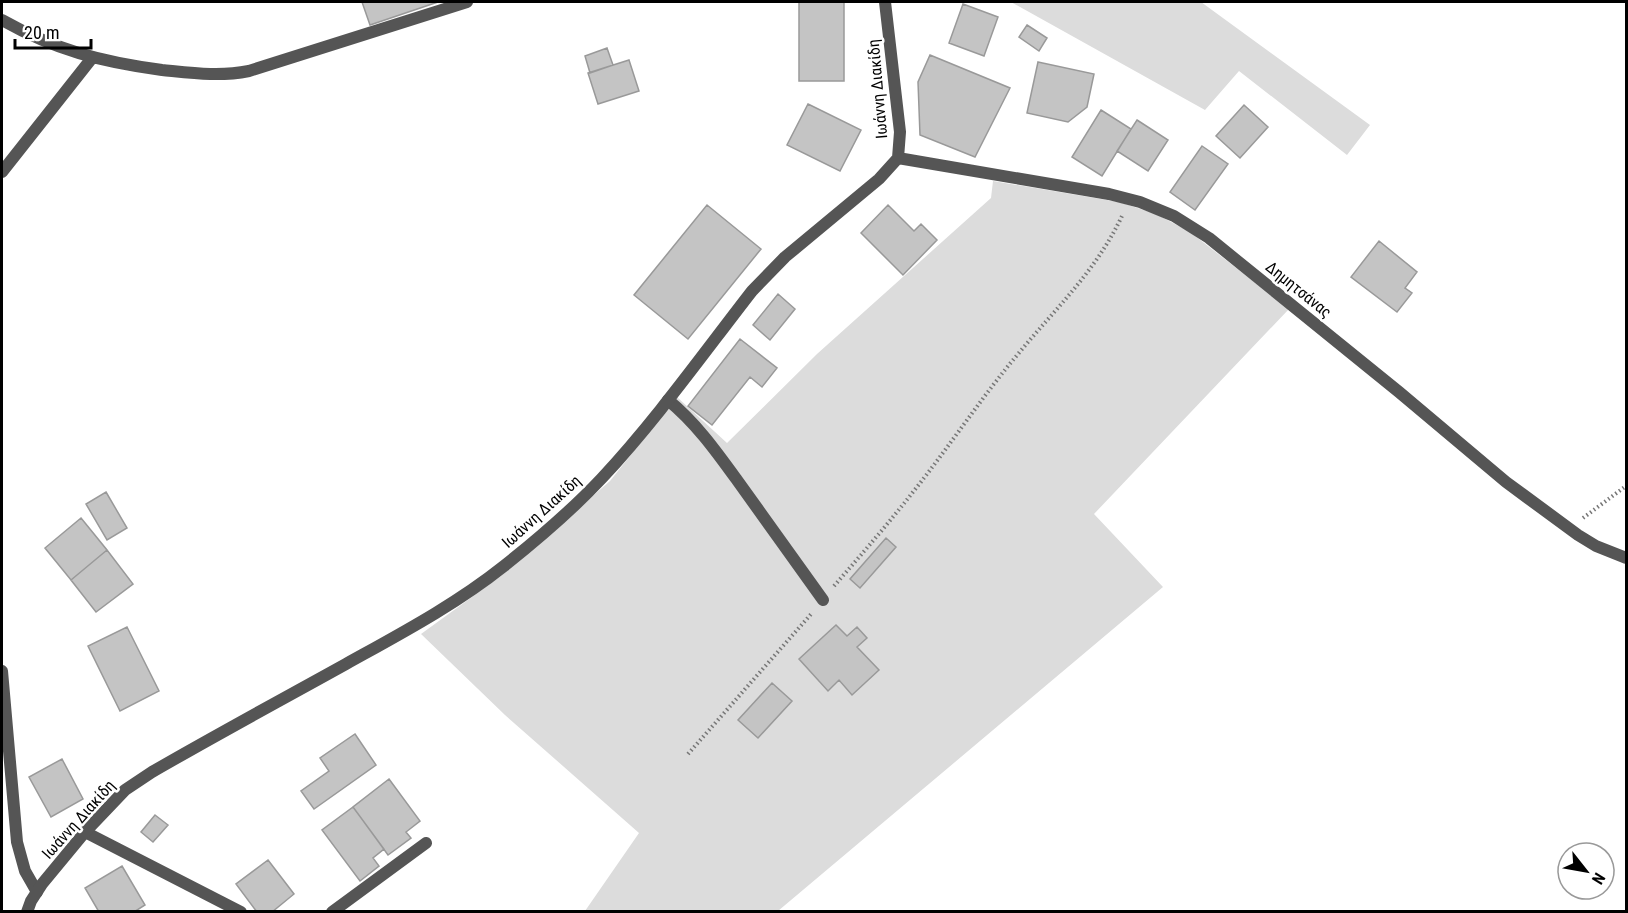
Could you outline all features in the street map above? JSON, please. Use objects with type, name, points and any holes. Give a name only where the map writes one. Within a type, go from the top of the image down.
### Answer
[{"type":"street","points":[[2,20],[45,42],[92,58],[198,74],[233,74],[249,71],[468,2]]},
{"type":"street","name":"Ιωάννη Διακίδη","points":[[27,912],[37,891],[85,832],[125,790],[152,772],[411,628],[455,601],[505,566],[567,513],[602,478],[668,400],[767,274],[879,179],[898,158],[900,132],[885,2]]},
{"type":"street","points":[[2,171],[92,58]]},
{"type":"street","name":"Δημητσάνας","points":[[898,158],[1080,188],[1130,199],[1174,216],[1209,238],[1390,384],[1506,482],[1596,546],[1626,558]]},
{"type":"street","points":[[668,400],[700,430],[823,600]]},
{"type":"street","points":[[2,671],[17,843],[25,871],[37,891]]},
{"type":"street","points":[[85,832],[241,912]]},
{"type":"street","points":[[332,912],[426,843]]},
{"type":"path","points":[[688,754],[823,600],[913,492],[1018,353],[1086,275],[1109,241],[1130,199]]},
{"type":"path","points":[[1569,528],[1626,486]]},
{"type":"shaded area","points":[[1011,2],[1201,2],[1370,125],[1347,155],[1239,71],[1205,110]]},
{"type":"shaded area","points":[[993,181],[1119,202],[1156,214],[1190,232],[1289,309],[1094,514],[1163,587],[778,911],[585,911],[639,833],[505,715],[421,634],[501,576],[610,481],[677,397],[727,443],[817,354],[991,198]]},
{"type":"building","points":[[362,2],[438,2],[370,25]]},
{"type":"building","points":[[799,2],[844,2],[844,81],[799,81]]},
{"type":"building","points":[[963,4],[998,17],[984,56],[949,43]]},
{"type":"building","points":[[1027,25],[1047,38],[1039,51],[1019,37]]},
{"type":"building","points":[[607,48],[613,65],[590,73],[585,56]]},
{"type":"building","points":[[930,55],[1010,88],[975,157],[920,135],[918,82]]},
{"type":"building","points":[[629,60],[639,91],[598,104],[588,73]]},
{"type":"building","points":[[1038,62],[1094,74],[1087,107],[1068,122],[1027,113]]},
{"type":"building","points":[[808,104],[861,130],[840,171],[787,145]]},
{"type":"building","points":[[1244,105],[1268,127],[1240,158],[1216,136]]},
{"type":"building","points":[[1101,110],[1131,129],[1102,176],[1072,157]]},
{"type":"building","points":[[1137,120],[1168,140],[1148,171],[1117,151]]},
{"type":"building","points":[[1202,146],[1228,164],[1195,210],[1170,192]]},
{"type":"building","points":[[707,205],[761,249],[688,339],[634,295]]},
{"type":"building","points":[[888,205],[914,231],[921,224],[937,240],[903,275],[861,233]]},
{"type":"building","points":[[1379,241],[1417,272],[1405,288],[1412,293],[1397,312],[1351,277]]},
{"type":"building","points":[[778,294],[795,309],[770,340],[753,325]]},
{"type":"building","points":[[740,339],[777,368],[762,387],[750,377],[712,425],[688,406]]},
{"type":"building","points":[[106,492],[127,528],[107,540],[86,504]]},
{"type":"building","points":[[81,518],[107,550],[71,580],[45,548]]},
{"type":"building","points":[[886,538],[896,547],[860,588],[850,579]]},
{"type":"building","points":[[107,550],[133,584],[96,612],[71,580]]},
{"type":"building","points":[[836,625],[847,636],[857,627],[867,638],[857,647],[879,670],[852,695],[839,680],[828,691],[799,659]]},
{"type":"building","points":[[127,627],[159,691],[120,711],[88,646]]},
{"type":"building","points":[[772,683],[792,701],[758,738],[738,720]]},
{"type":"building","points":[[355,734],[376,765],[314,809],[301,791],[329,771],[320,758]]},
{"type":"building","points":[[62,759],[83,799],[51,817],[29,777]]},
{"type":"building","points":[[389,779],[420,821],[406,832],[411,838],[388,855],[353,807]]},
{"type":"building","points":[[353,807],[384,849],[373,858],[379,866],[360,881],[322,830]]},
{"type":"building","points":[[155,815],[168,825],[153,842],[141,832]]},
{"type":"building","points":[[268,860],[294,894],[272,912],[257,912],[236,884]]},
{"type":"building","points":[[122,866],[145,905],[134,912],[99,912],[85,888]]}]
